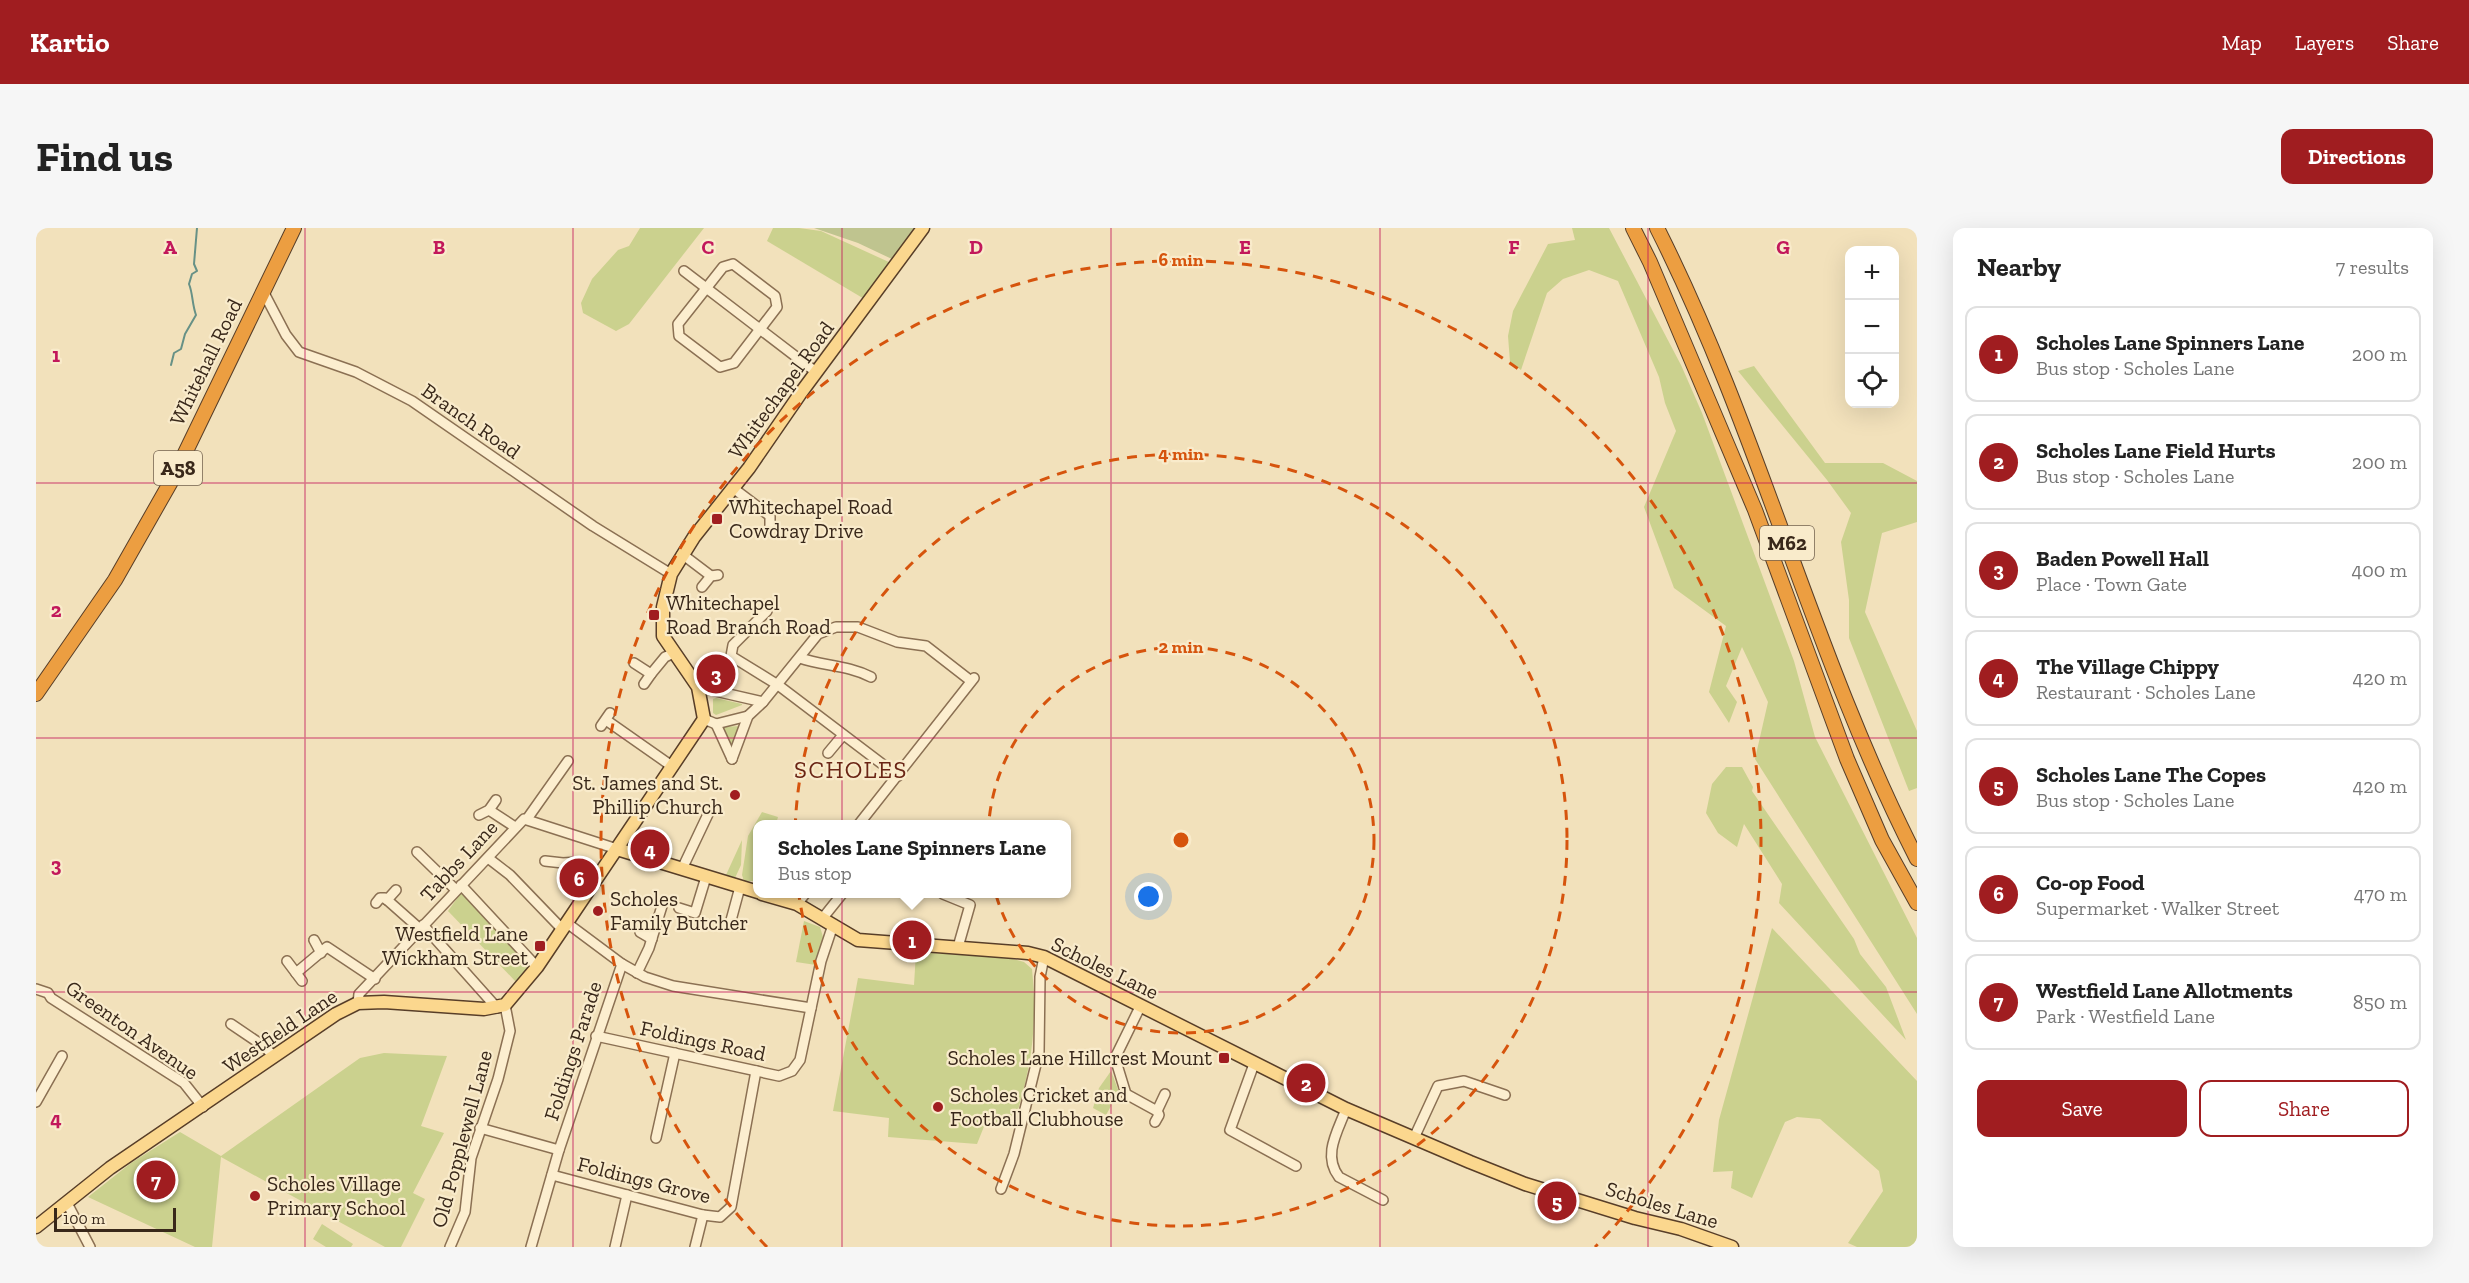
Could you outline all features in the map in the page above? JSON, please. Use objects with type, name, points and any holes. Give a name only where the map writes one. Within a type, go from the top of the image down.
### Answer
[{"type":"highway","name":"Whitehall Road","points":[[36,694],[115,580],[142,535],[173,478],[294,228]]},
{"type":"highway","name":"M62","points":[[1633,228],[1654,272],[1755,510],[1847,759],[1882,840],[1917,903]]},
{"type":"highway","name":"M62","points":[[1657,228],[1717,358],[1853,722],[1917,859]]},
{"type":"main road","name":"Whitechapel Road","points":[[698,687],[666,642],[662,628],[663,607],[671,574],[682,554],[923,228]]},
{"type":"main road","points":[[501,1006],[537,967],[673,767],[710,721],[698,687]]},
{"type":"main road","name":"Scholes Lane","points":[[617,849],[753,889]]},
{"type":"main road","name":"Scholes Lane","points":[[801,899],[827,922],[858,940],[1028,953],[1044,957],[1254,1064],[1346,1109],[1414,1138],[1525,1184],[1732,1247]]},
{"type":"main road","name":"Westfield Lane","points":[[36,1227],[110,1168],[336,1014],[358,1003],[384,1002],[484,1010],[501,1006]]},
{"type":"street","points":[[733,264],[775,296],[777,307],[760,329],[734,363],[720,367],[679,336],[678,324],[723,267],[733,264]]},
{"type":"street","points":[[684,271],[816,372]]},
{"type":"street","name":"Branch Road","points":[[264,293],[286,335],[300,352],[356,372],[412,401],[593,526],[671,574]]},
{"type":"street","points":[[733,488],[770,516],[770,526]]},
{"type":"street","points":[[682,554],[715,575],[702,587]]},
{"type":"street","points":[[767,611],[733,645],[731,656],[778,685],[898,776]]},
{"type":"street","points":[[748,716],[710,721],[732,759],[748,716],[778,685],[818,634],[836,627],[858,627],[897,642],[926,646],[972,680],[863,820]]},
{"type":"street","points":[[644,684],[665,657],[674,652]]},
{"type":"street","points":[[800,658],[820,664],[856,669],[870,677]]},
{"type":"street","points":[[634,663],[651,674]]},
{"type":"street","points":[[698,687],[763,702]]},
{"type":"street","points":[[606,720],[673,767]]},
{"type":"street","points":[[828,753],[843,735]]},
{"type":"street","points":[[527,819],[568,761]]},
{"type":"street","points":[[479,815],[489,810],[496,800]]},
{"type":"street","points":[[489,810],[515,827]]},
{"type":"street","points":[[682,869],[710,810]]},
{"type":"street","name":"Tabbs Lane","points":[[358,1003],[359,994],[524,819],[617,849]]},
{"type":"street","points":[[417,852],[459,888],[537,967]]},
{"type":"street","points":[[488,858],[510,875],[564,926],[637,973],[673,986],[811,1008]]},
{"type":"street","points":[[545,861],[578,862],[600,873]]},
{"type":"street","points":[[679,908],[695,913],[706,877]]},
{"type":"street","points":[[730,924],[740,887]]},
{"type":"street","points":[[386,899],[396,890]]},
{"type":"street","points":[[376,903],[380,898],[386,899],[421,927],[501,1006]]},
{"type":"street","points":[[827,922],[840,898]]},
{"type":"street","points":[[953,898],[970,905],[958,947]]},
{"type":"street","points":[[637,973],[652,939],[662,906]]},
{"type":"street","name":"Foldings Road","points":[[596,1036],[779,1076],[792,1071],[800,1060],[827,922]]},
{"type":"street","points":[[640,932],[652,939]]},
{"type":"street","points":[[314,940],[321,952]]},
{"type":"street","points":[[287,961],[299,977],[327,947],[375,979]]},
{"type":"street","points":[[1000,1189],[1014,1154],[1038,1052],[1040,977],[1044,957]]},
{"type":"street","name":"Foldings Parade","points":[[531,1247],[559,1150],[622,964]]},
{"type":"street","name":"Greenton Avenue","points":[[36,989],[48,993],[51,998],[184,1083],[202,1107]]},
{"type":"street","name":"Old Popplewell Lane","points":[[450,1247],[465,1212],[471,1158],[498,1079],[510,1031],[501,1006]]},
{"type":"street","points":[[1140,1007],[1115,1058],[1126,1094],[1157,1111]]},
{"type":"street","points":[[231,1024],[265,1047],[274,1057]]},
{"type":"street","points":[[656,1138],[675,1053]]},
{"type":"street","points":[[36,1102],[62,1056]]},
{"type":"street","points":[[1254,1064],[1230,1130],[1296,1166]]},
{"type":"street","name":"Foldings Grove","points":[[552,1175],[703,1215],[720,1217],[731,1207],[756,1071]]},
{"type":"street","points":[[36,1076],[46,1081]]},
{"type":"street","points":[[1414,1138],[1438,1086],[1464,1081],[1504,1095]]},
{"type":"street","points":[[1155,1122],[1159,1115],[1157,1111],[1165,1094]]},
{"type":"street","points":[[1346,1109],[1330,1152],[1335,1173],[1383,1200]]},
{"type":"street","name":"Foldings Parade","points":[[480,1128],[559,1150]]},
{"type":"street","points":[[615,1247],[627,1195]]},
{"type":"street","points":[[67,1203],[90,1247]]},
{"type":"street","points":[[695,1247],[703,1215]]},
{"type":"green space","points":[[640,228],[704,228],[629,324],[616,331],[583,313],[581,303],[592,279],[618,250],[629,246]]},
{"type":"green space","points":[[773,228],[821,231],[891,263],[866,300],[767,241]]},
{"type":"green space","points":[[814,228],[917,228],[894,260],[858,243]]},
{"type":"green space","points":[[1572,228],[1609,228],[1681,365],[1702,413],[1794,661],[1815,737],[1917,938],[1917,1014],[1755,759],[1768,702],[1742,647],[1726,686],[1737,702],[1729,723],[1709,692],[1726,626],[1674,588],[1644,507],[1676,431],[1665,403],[1659,377],[1618,281],[1589,270],[1563,279],[1547,293],[1521,370],[1510,362],[1508,336],[1513,311],[1548,244],[1575,240]]},
{"type":"green space","points":[[1754,366],[1825,463],[1883,463],[1917,481],[1917,522],[1882,533],[1865,612],[1917,731],[1917,788],[1909,791],[1849,638],[1849,600],[1841,542],[1851,513],[1738,371]]},
{"type":"green space","points":[[713,699],[742,705],[716,715],[713,713]]},
{"type":"green space","points":[[742,726],[732,747],[730,748],[720,727]]},
{"type":"green space","points":[[1726,767],[1742,767],[1753,787],[1752,791],[1854,939],[1860,954],[1886,987],[1906,1040],[1779,903],[1782,884],[1744,824],[1737,847],[1718,833],[1706,813],[1712,784]]},
{"type":"green space","points":[[762,812],[778,817],[777,820],[757,820]]},
{"type":"green space","points":[[753,827],[753,881],[744,881],[742,875],[748,836]]},
{"type":"green space","points":[[742,840],[741,865],[735,878],[726,875]]},
{"type":"green space","points":[[461,893],[530,964],[517,983],[448,911]]},
{"type":"green space","points":[[804,921],[820,927],[823,937],[816,965],[796,962]]},
{"type":"green space","points":[[1772,928],[1917,1081],[1917,1247],[1857,1247],[1848,1243],[1883,1191],[1879,1171],[1820,1119],[1797,1117],[1785,1122],[1752,1198],[1731,1188],[1733,1171],[1713,1172],[1719,1120]]},
{"type":"green space","points":[[916,952],[1009,958],[1024,962],[1032,969],[1034,1011],[1032,1049],[1013,1126],[985,1124],[977,1144],[888,1137],[889,1118],[833,1111],[858,978],[914,985]]},
{"type":"green space","points":[[384,1053],[447,1056],[421,1126],[444,1133],[413,1193],[425,1199],[401,1247],[385,1247],[221,1157],[212,1247],[195,1247],[88,1197],[131,1163],[180,1132],[221,1156],[360,1058]]},
{"type":"green space","points":[[1111,1071],[1119,1092],[1106,1115],[1093,1108],[1099,1088]]},
{"type":"green space","points":[[322,1224],[353,1244],[351,1247],[326,1247],[313,1239]]},
{"type":"waterway","points":[[171,365],[174,353],[181,349],[185,334],[196,315],[189,284],[192,274],[197,271],[194,264],[197,228]]},
{"type":"place","name":"Whitechapel Road Cowdray Drive","points":[[717,519]]},
{"type":"place","name":"Whitechapel Road Branch Road","points":[[654,615]]},
{"type":"place","name":"Baden Powell Hall","points":[[716,674]]},
{"type":"place","name":"St. James and St. Phillip Church","points":[[735,795]]},
{"type":"place","name":"The Village Chippy","points":[[650,849]]},
{"type":"place","name":"Co-op Food","points":[[579,878]]},
{"type":"place","name":"Scholes Family Butcher","points":[[598,911]]},
{"type":"place","name":"Scholes Lane Spinners Lane","points":[[912,940]]},
{"type":"place","name":"Westfield Lane Wickham Street","points":[[540,946]]},
{"type":"place","name":"Scholes Lane Hillcrest Mount","points":[[1224,1058]]},
{"type":"place","name":"Scholes Lane Field Hurts","points":[[1306,1083]]},
{"type":"place","name":"Scholes Cricket and Football Clubhouse","points":[[938,1107]]},
{"type":"place","name":"Westfield Lane Allotments","points":[[156,1180]]},
{"type":"place","name":"Scholes Village Primary School","points":[[255,1196]]},
{"type":"place","name":"Scholes Lane The Copes","points":[[1557,1201]]},
{"type":"district","name":"SCHOLES","points":[[851,770]]}]
